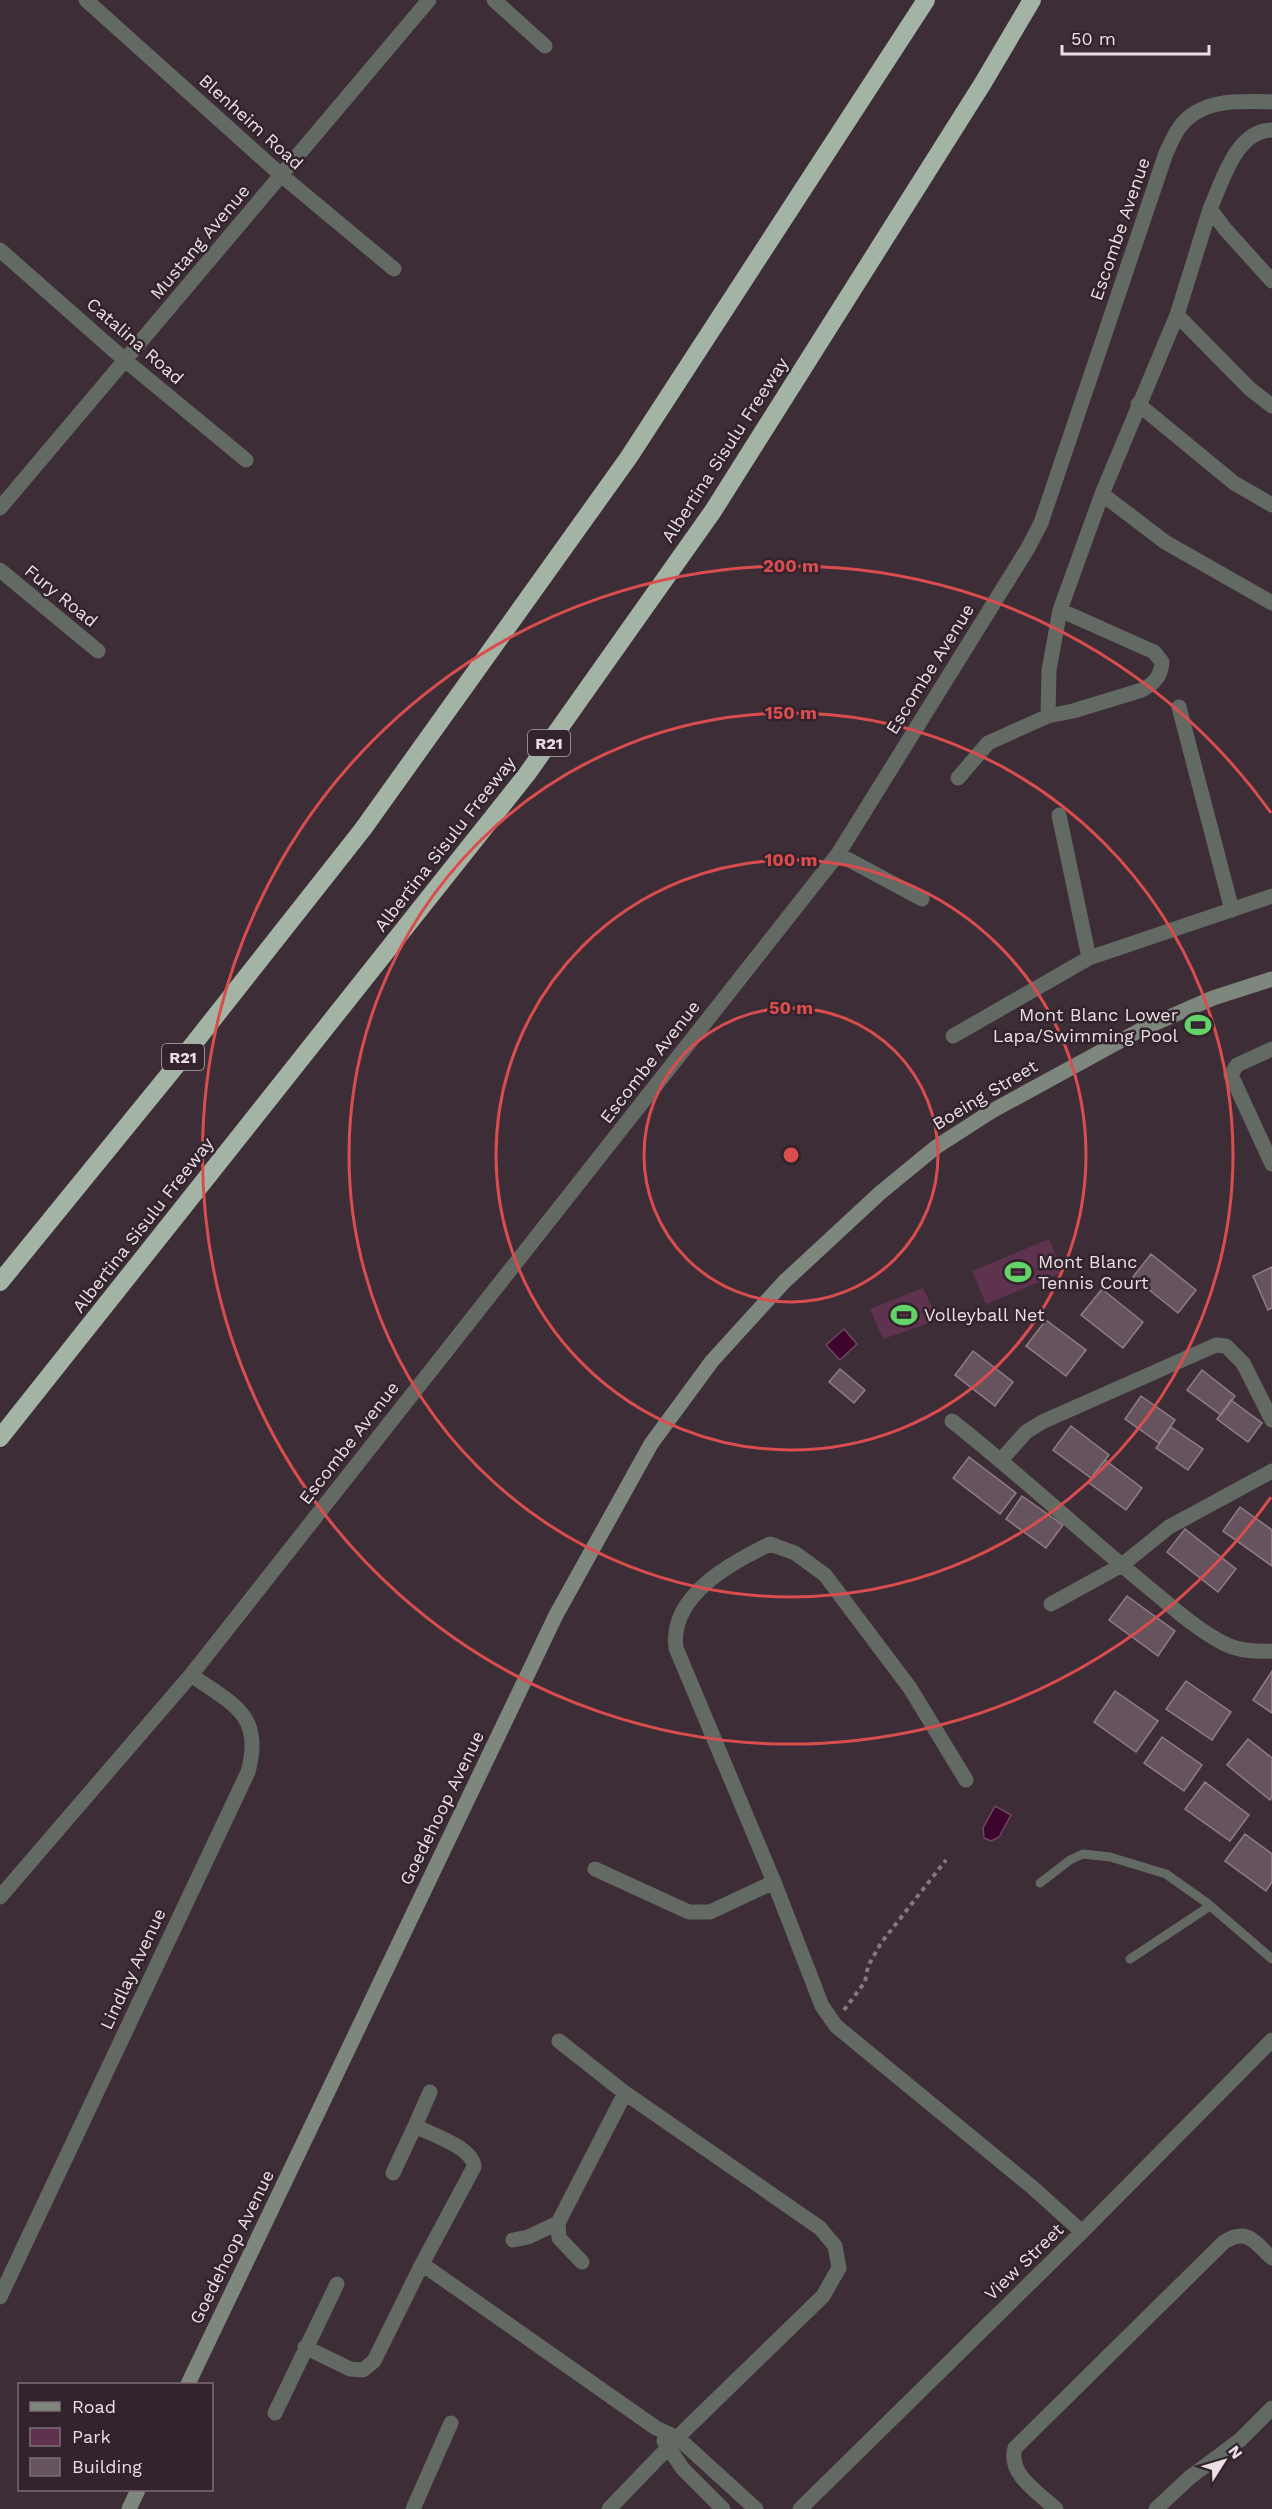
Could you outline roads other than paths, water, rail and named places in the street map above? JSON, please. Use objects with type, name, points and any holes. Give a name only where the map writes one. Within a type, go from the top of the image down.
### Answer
[{"type":"highway","name":"R21","points":[[0,1282],[184,1056],[370,820],[629,456],[926,0]]},
{"type":"highway","name":"Albertina Sisulu Freeway","points":[[0,1438],[527,774],[713,511],[977,93],[1032,0]]},
{"type":"main road","name":"Boeing Street","points":[[784,1282],[880,1193],[928,1153],[992,1111],[1144,1028],[1214,998],[1272,979]]},
{"type":"main road","name":"Goedehoop Avenue","points":[[189,2383],[556,1615],[651,1444],[712,1362],[784,1282]]},
{"type":"main road","points":[[129,2509],[138,2491]]},
{"type":"street","name":"Blenheim Road","points":[[86,0],[282,175],[394,269]]},
{"type":"street","name":"Mustang Avenue","points":[[0,508],[429,0]]},
{"type":"street","points":[[494,0],[546,46]]},
{"type":"street","name":"Escombe Avenue","points":[[0,1897],[191,1675],[838,854],[1028,548],[1041,523],[1166,153],[1180,126],[1197,111],[1218,103],[1272,102]]},
{"type":"street","points":[[1048,716],[1049,670],[1059,610],[1101,494],[1177,315],[1210,209],[1241,144],[1270,133]]},
{"type":"street","points":[[1210,209],[1225,230],[1272,281]]},
{"type":"street","name":"Catalina Road","points":[[0,250],[126,361],[246,460]]},
{"type":"street","points":[[1177,315],[1250,389],[1272,405]]},
{"type":"street","points":[[1138,404],[1234,483],[1272,505]]},
{"type":"street","points":[[1101,494],[1165,542],[1272,603]]},
{"type":"street","name":"Fury Road","points":[[0,570],[98,651]]},
{"type":"street","points":[[958,778],[988,743],[1048,716],[1073,711],[1142,690],[1152,685],[1161,672],[1162,662],[1154,652],[1059,610]]},
{"type":"street","points":[[1179,707],[1232,910]]},
{"type":"street","points":[[1059,815],[1089,958]]},
{"type":"street","points":[[838,854],[922,898]]},
{"type":"street","points":[[953,1036],[1089,958],[1272,896]]},
{"type":"street","points":[[1272,1048],[1237,1065],[1231,1075],[1272,1164]]},
{"type":"street","points":[[1001,1460],[1026,1432],[1042,1422],[1216,1345],[1226,1346],[1243,1363],[1272,1420]]},
{"type":"street","points":[[952,1421],[1192,1623],[1224,1643],[1257,1652],[1272,1651]]},
{"type":"street","points":[[1051,1604],[1122,1565],[1168,1527],[1272,1471]]},
{"type":"street","points":[[966,1780],[910,1688],[825,1575],[795,1553],[770,1544],[733,1562],[702,1587],[677,1622],[676,1648],[774,1882],[822,2006],[836,2026],[1032,2187],[1082,2232]]},
{"type":"street","name":"Lindlay Avenue","points":[[0,2297],[248,1772],[253,1741],[250,1728],[241,1710],[191,1675]]},
{"type":"street","points":[[595,1869],[689,1912],[702,1913],[774,1882]]},
{"type":"street","name":"View Street","points":[[800,2509],[1082,2232],[1272,2040]]},
{"type":"street","points":[[559,2041],[625,2093],[820,2228],[835,2246],[839,2268],[822,2296],[609,2509]]},
{"type":"street","points":[[393,2173],[430,2092]]},
{"type":"street","points":[[582,2262],[559,2238],[558,2223],[625,2093]]},
{"type":"street","points":[[305,2348],[350,2369],[363,2370],[374,2361],[474,2167],[474,2162],[468,2152],[414,2126]]},
{"type":"street","points":[[513,2240],[528,2237],[558,2223]]},
{"type":"street","points":[[1056,2509],[1013,2466],[1012,2457],[1015,2448],[1224,2242],[1234,2235],[1242,2234],[1250,2238],[1272,2258]]},
{"type":"street","points":[[422,2264],[656,2428],[756,2509]]},
{"type":"street","points":[[275,2413],[337,2284]]},
{"type":"street","points":[[1156,2509],[1189,2478],[1240,2440],[1272,2408]]},
{"type":"street","points":[[413,2509],[451,2423]]},
{"type":"street","points":[[673,2443],[683,2469],[723,2509]]},
{"type":"lane","points":[[1040,1883],[1070,1860],[1083,1854],[1110,1857],[1166,1874],[1210,1906],[1272,1959]]},
{"type":"lane","points":[[1130,1959],[1210,1906]]},
{"type":"place","name":"Mont Blanc Lower Lapa/Swimming Pool","points":[[1198,1025]]},
{"type":"place","name":"Mont Blanc Tennis Court","points":[[1018,1272]]},
{"type":"place","name":"Volleyball Net","points":[[904,1315]]}]
